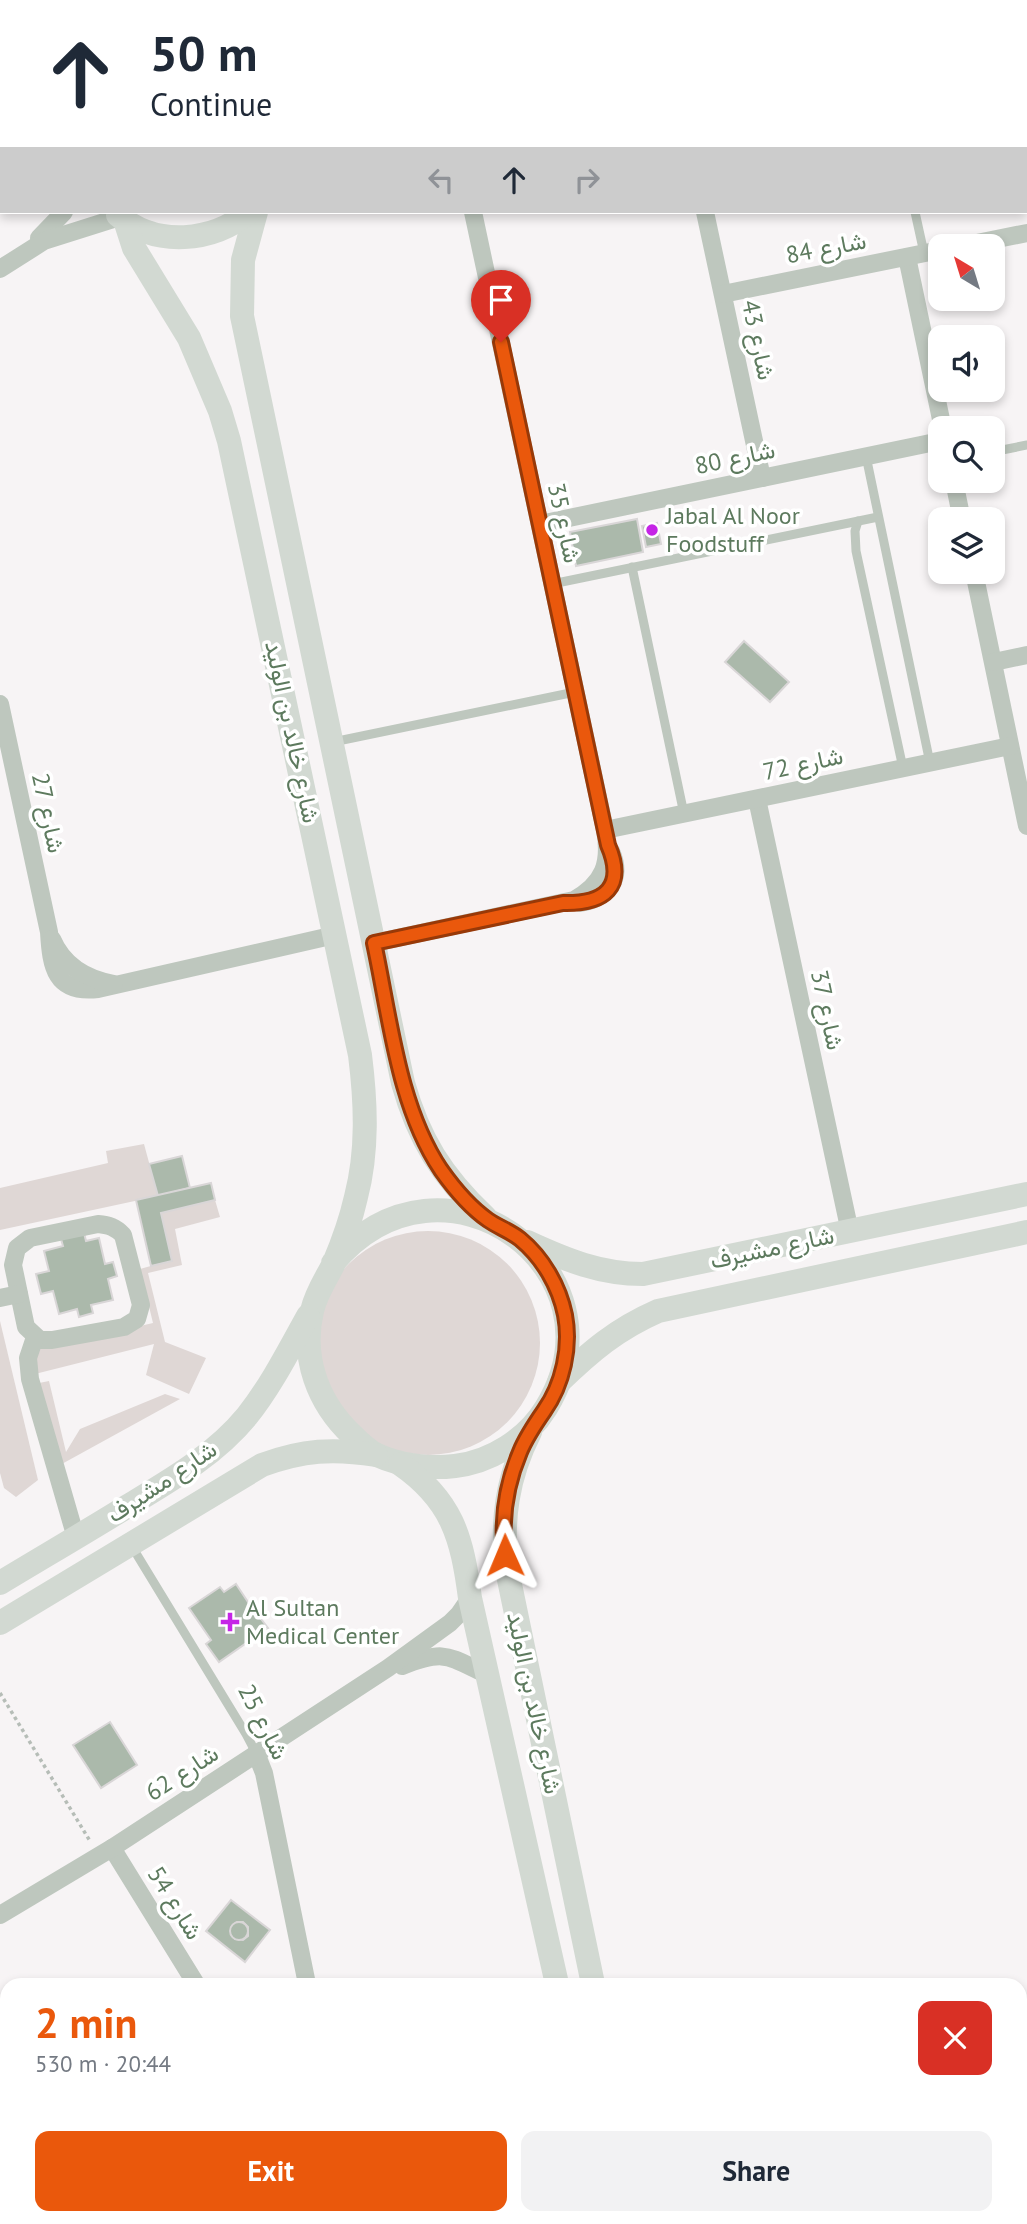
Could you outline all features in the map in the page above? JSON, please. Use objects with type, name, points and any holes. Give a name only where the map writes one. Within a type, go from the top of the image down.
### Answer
[{"type":"main road","points":[[120,216],[152,233],[180,238],[209,234],[235,223],[246,214]]},
{"type":"main road","name":"شارع خالد بن الوليد","points":[[255,214],[243,260],[242,316],[412,1115],[425,1144],[443,1172],[488,1220]]},
{"type":"main road","name":"شارع خالد بن الوليد","points":[[120,216],[134,248],[189,338],[220,411],[254,552],[360,1055],[365,1090],[363,1161],[356,1196],[333,1264]]},
{"type":"main road","name":"شارع مشيرف","points":[[520,1239],[597,1270],[643,1274],[1027,1194]]},
{"type":"main road","points":[[312,1309],[320,1285],[333,1264],[360,1236],[394,1218],[422,1211],[451,1210],[488,1220],[520,1239],[536,1254],[559,1293],[565,1315],[567,1338],[559,1383],[534,1424]]},
{"type":"main road","name":"شارع مشيرف","points":[[559,1383],[608,1337],[632,1322],[658,1311],[1027,1232]]},
{"type":"main road","name":"شارع خالد بن الوليد","points":[[312,1309],[310,1357],[315,1381],[325,1403],[339,1423],[386,1458],[416,1475],[447,1511],[457,1532],[556,1978]]},
{"type":"main road","name":"شارع مشيرف","points":[[0,1583],[196,1464],[223,1442],[267,1389],[312,1309]]},
{"type":"main road","name":"شارع خالد بن الوليد","points":[[534,1424],[520,1451],[510,1480],[504,1510],[503,1540],[592,1978]]},
{"type":"main road","name":"شارع مشيرف","points":[[0,1623],[271,1462],[318,1450],[347,1450],[439,1468],[481,1460],[501,1451],[534,1424]]},
{"type":"street","points":[[27,250],[62,214]]},
{"type":"street","name":"شارع 35","points":[[473,214],[606,837]]},
{"type":"street","name":"شارع 43","points":[[705,214],[762,478]]},
{"type":"street","points":[[0,269],[27,250],[59,234],[98,225],[120,216]]},
{"type":"street","points":[[1005,237],[1027,233]]},
{"type":"street","points":[[924,253],[942,416]]},
{"type":"street","name":"شارع 84","points":[[723,294],[924,253]]},
{"type":"street","name":"شارع 80","points":[[540,524],[928,443]]},
{"type":"street","points":[[977,584],[1027,826]]},
{"type":"street","points":[[994,662],[1027,655]]},
{"type":"street","name":"شارع 27","points":[[0,704],[49,932],[52,965],[59,978],[70,987],[83,991],[335,935]]},
{"type":"street","name":"شارع 72","points":[[606,837],[684,814],[1010,746]]},
{"type":"street","name":"شارع 37","points":[[757,799],[850,1232]]},
{"type":"street","points":[[374,943],[563,903],[593,901],[612,885],[616,873],[615,861],[606,837]]},
{"type":"street","points":[[98,1224],[117,1228],[123,1235],[141,1305],[137,1319],[124,1326],[52,1340],[35,1337],[26,1327],[13,1256],[22,1242],[98,1224]]},
{"type":"street","points":[[0,1298],[19,1294]]},
{"type":"street","points":[[35,1337],[28,1358],[30,1379],[76,1538]]},
{"type":"street","name":"شارع 62","points":[[0,1915],[105,1852],[388,1668],[450,1623],[460,1614],[470,1598]]},
{"type":"street","name":"شارع 62","points":[[388,1668],[429,1656],[445,1655],[488,1675]]},
{"type":"street","name":"شارع 25","points":[[256,1753],[264,1773],[306,1978]]},
{"type":"street","name":"شارع 54","points":[[105,1852],[192,1978]]},
{"type":"lane","points":[[915,214],[924,253]]},
{"type":"lane","points":[[1005,449],[1027,445]]},
{"type":"lane","points":[[866,456],[930,763]]},
{"type":"lane","points":[[552,584],[878,517]]},
{"type":"lane","points":[[858,521],[855,531],[856,551],[903,768]]},
{"type":"lane","points":[[632,567],[684,814]]},
{"type":"lane","points":[[332,742],[575,692]]},
{"type":"lane","name":"شارع 25","points":[[130,1544],[256,1753]]},
{"type":"path","points":[[0,1693],[105,1852]]},
{"type":"shaded area","points":[[144,1144],[158,1196],[0,1230],[0,1188],[108,1163],[106,1151]]},
{"type":"shaded area","points":[[215,1200],[220,1217],[175,1229],[182,1265],[148,1273],[165,1342],[206,1358],[189,1394],[146,1375],[154,1344],[35,1374],[32,1351],[153,1323],[140,1269],[172,1260],[161,1213]]},
{"type":"shaded area","points":[[428,1231],[450,1233],[481,1244],[507,1264],[527,1290],[538,1321],[538,1365],[527,1396],[507,1422],[481,1442],[450,1453],[428,1455],[406,1453],[375,1442],[349,1422],[329,1396],[318,1365],[316,1343],[318,1321],[329,1290],[349,1264],[375,1244],[406,1233]]},
{"type":"shaded area","points":[[0,1321],[38,1480],[16,1497],[4,1488],[0,1473]]},
{"type":"shaded area","points":[[49,1381],[66,1452],[80,1429],[165,1394],[180,1399],[60,1465],[39,1383]]},
{"type":"building","points":[[637,519],[643,552],[576,566],[570,532]]},
{"type":"building","points":[[657,523],[661,544],[646,547],[642,526]]},
{"type":"building","points":[[744,641],[789,682],[770,702],[725,662]]},
{"type":"building","points":[[182,1156],[190,1188],[158,1196],[149,1164]]},
{"type":"building","points":[[211,1183],[215,1200],[161,1213],[172,1261],[151,1266],[136,1200]]},
{"type":"building","points":[[84,1233],[86,1241],[99,1238],[105,1264],[113,1262],[117,1276],[108,1279],[113,1300],[91,1305],[93,1313],[79,1317],[77,1309],[59,1314],[53,1291],[41,1294],[36,1274],[49,1271],[44,1251],[63,1246],[61,1239]]},
{"type":"building","name":"Al Sultan Medical Center","points":[[236,1584],[252,1608],[257,1604],[262,1612],[258,1615],[268,1628],[219,1662],[206,1644],[211,1640],[189,1608],[220,1587],[224,1592]]},
{"type":"building","points":[[110,1722],[137,1765],[101,1788],[73,1745]]},
{"type":"building","points":[[231,1900],[270,1930],[245,1962],[206,1931]],"holes":[[[243,1922],[248,1927],[248,1936],[243,1940],[235,1939],[231,1934],[232,1926]]]},
{"type":"building","points":[[235,1922],[243,1922],[248,1931],[246,1938],[235,1940],[230,1935],[230,1927]]},
{"type":"place","name":"Jabal Al Noor Foodstuff","points":[[652,530]]},
{"type":"place","name":"Al Sultan Medical Center","points":[[230,1622]]},
{"type":"route","points":[[501,342],[616,873],[612,885],[593,901],[563,903],[374,943],[403,1083],[412,1115],[425,1144],[464,1197],[488,1220],[520,1239],[536,1254],[559,1293],[565,1315],[567,1338],[559,1383],[520,1451],[510,1480],[504,1510],[505,1555]]}]
